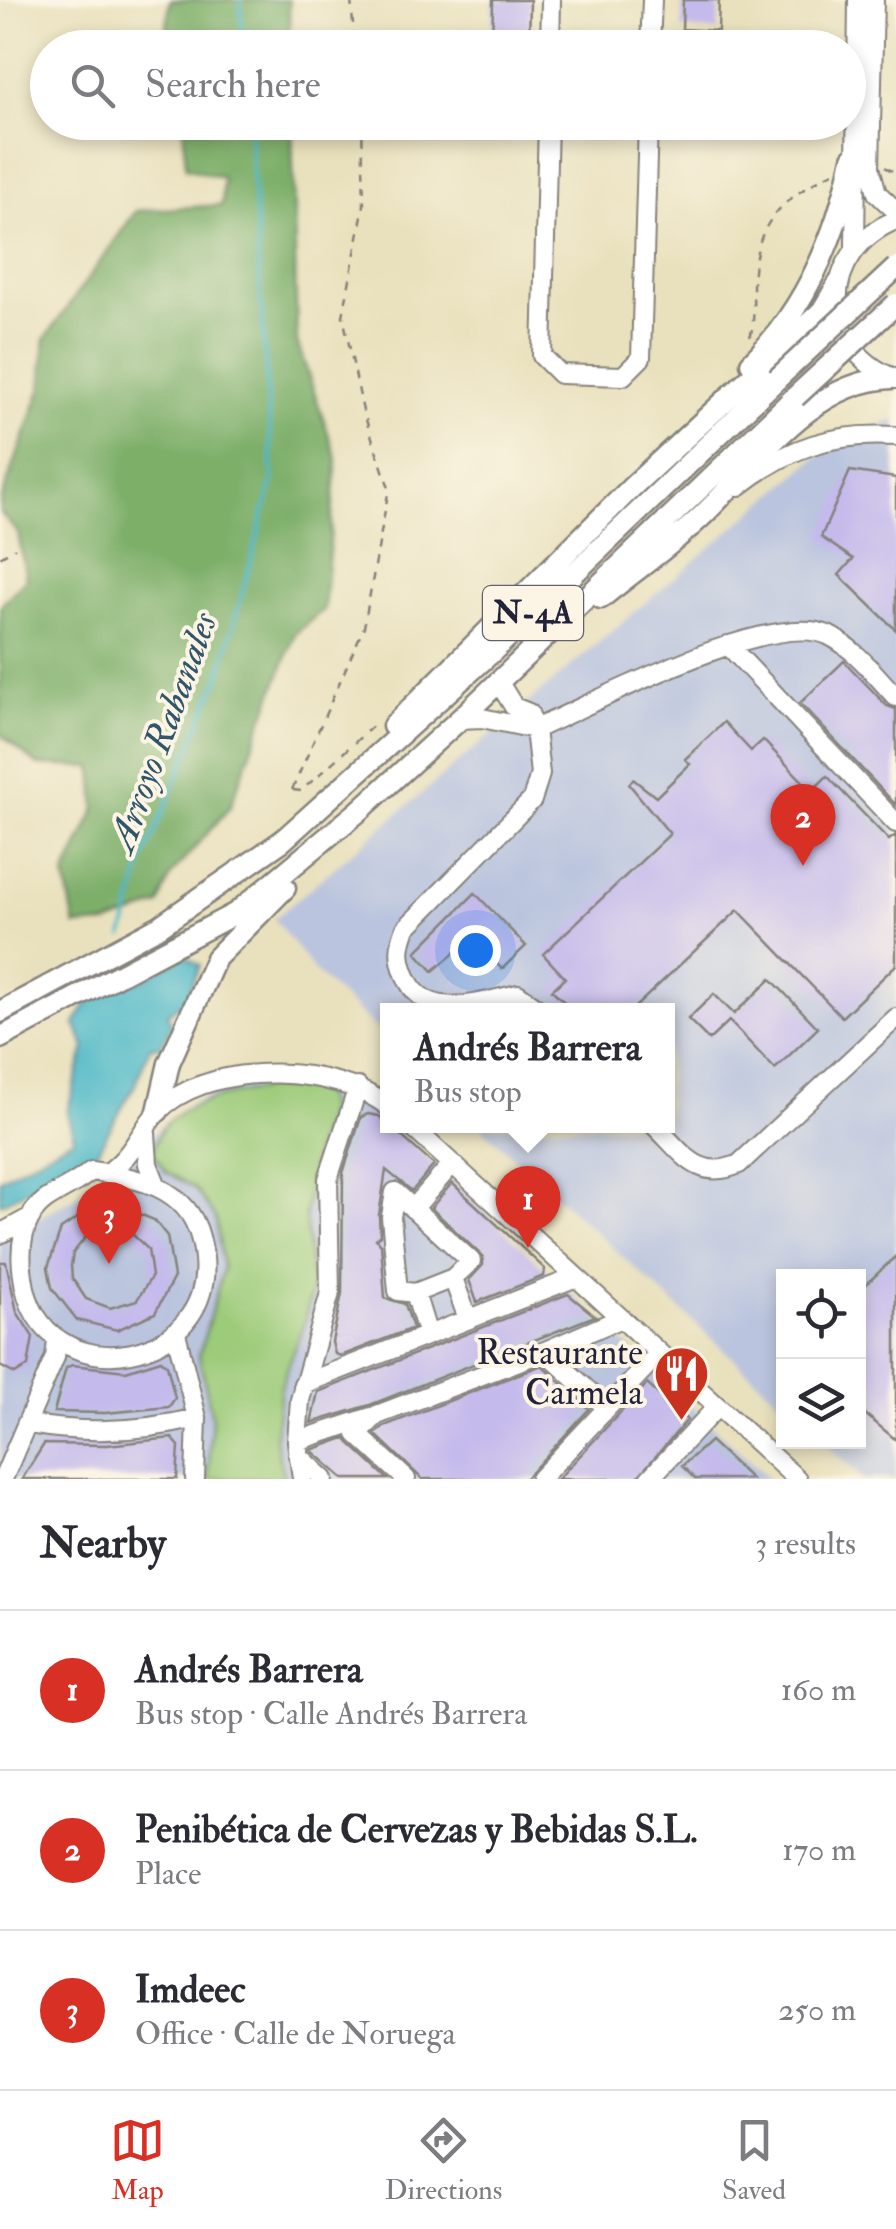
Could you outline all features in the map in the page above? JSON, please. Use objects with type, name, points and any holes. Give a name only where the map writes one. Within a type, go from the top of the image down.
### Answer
[{"type":"main road","points":[[282,841],[423,693],[633,486],[756,358],[792,312],[836,232],[858,164]]},
{"type":"main road","name":"N-4A","points":[[0,1012],[160,926],[282,841],[493,651],[896,268]]},
{"type":"main road","points":[[633,486],[822,311],[838,284]]},
{"type":"main road","name":"N-4A","points":[[0,1038],[236,912],[359,810],[460,718],[896,304]]},
{"type":"main road","points":[[498,681],[703,515],[815,406],[850,384],[893,378]]},
{"type":"main road","points":[[152,1120],[164,1080],[216,958],[359,810]]},
{"type":"main road","points":[[164,1080],[183,1093]]},
{"type":"street","points":[[550,30],[551,0]]},
{"type":"street","points":[[651,30],[652,0]]},
{"type":"street","points":[[858,0],[858,30]]},
{"type":"street","points":[[866,82],[874,0]]},
{"type":"street","points":[[548,140],[542,356],[560,374],[623,376],[641,358],[647,140]]},
{"type":"street","points":[[858,140],[855,246],[838,284],[838,313],[847,340],[866,363],[893,378]]},
{"type":"street","points":[[860,140],[858,164],[877,193],[896,212]]},
{"type":"street","points":[[855,246],[876,228],[896,220]]},
{"type":"street","points":[[703,515],[789,451],[855,433],[896,436]]},
{"type":"street","points":[[460,718],[482,718],[534,729],[728,645],[793,630],[826,634],[851,650],[896,697]]},
{"type":"street","points":[[728,645],[896,823]]},
{"type":"street","points":[[429,1003],[408,982],[398,946],[420,910],[532,800],[540,774],[528,714],[514,708],[498,681]]},
{"type":"street","points":[[477,1003],[518,994],[530,1003]]},
{"type":"street","points":[[664,1133],[705,1171],[720,1172],[738,1164],[896,1018]]},
{"type":"street","points":[[0,1234],[30,1217],[41,1202],[99,1172],[183,1093],[272,1074],[310,1073],[358,1087],[380,1101]]},
{"type":"street","points":[[152,1120],[211,1085]]},
{"type":"street","points":[[302,1479],[297,1448],[303,1384],[330,1294],[328,1179],[358,1087]]},
{"type":"street","points":[[152,1120],[148,1164],[156,1184]]},
{"type":"street","points":[[419,1133],[796,1479]]},
{"type":"street","points":[[413,1208],[452,1164]]},
{"type":"street","points":[[0,1225],[31,1201],[99,1172],[156,1184],[183,1206],[198,1230],[206,1257],[204,1285],[194,1311],[176,1333],[155,1348],[131,1356],[105,1356],[57,1340],[28,1301],[22,1262],[30,1217]]},
{"type":"street","points":[[395,1192],[470,1261],[453,1278],[415,1293],[398,1291],[391,1216],[395,1192]]},
{"type":"street","points":[[0,1244],[22,1262]]},
{"type":"street","points":[[453,1278],[468,1319]]},
{"type":"street","points":[[303,1384],[574,1278]]},
{"type":"street","points":[[415,1293],[428,1335]]},
{"type":"street","points":[[297,1448],[620,1318]]},
{"type":"street","points":[[176,1333],[197,1418],[195,1479]]},
{"type":"street","points":[[2,1476],[28,1424],[57,1340]]},
{"type":"street","points":[[545,1351],[606,1408]]},
{"type":"street","points":[[540,1479],[658,1354]]},
{"type":"street","points":[[649,1479],[717,1407]]},
{"type":"street","points":[[376,1415],[357,1434],[406,1479]]},
{"type":"street","points":[[28,1424],[81,1431],[132,1429],[197,1418]]},
{"type":"street","points":[[297,1448],[324,1479]]},
{"type":"path","points":[[351,0],[354,30]]},
{"type":"path","points":[[362,140],[364,205],[343,316],[363,411],[390,488],[364,627],[292,790],[301,790],[388,713]]},
{"type":"path","points":[[748,341],[754,322],[754,256],[774,212],[822,178],[858,164],[896,173]]},
{"type":"path","points":[[0,557],[15,548]]},
{"type":"shaded area","points":[[896,419],[896,1479],[864,1479],[831,1449],[866,1449],[866,1269],[776,1269],[776,1398],[488,1133],[675,1133],[675,1003],[380,1003],[380,1033],[315,972],[274,919],[826,449]]},
{"type":"shaded area","points":[[311,1081],[380,1114],[380,1133],[400,1133],[769,1479],[0,1479],[0,1240],[121,1171],[163,1124],[188,1105],[223,1090]]},
{"type":"green space","points":[[170,0],[289,0],[290,30],[167,30]]},
{"type":"green space","points":[[184,140],[292,140],[297,342],[337,459],[324,609],[295,634],[230,807],[171,875],[159,905],[108,924],[75,926],[65,875],[96,808],[93,767],[38,765],[0,734],[0,606],[26,579],[18,533],[0,513],[0,503],[41,390],[45,339],[136,211],[222,205],[223,178],[186,168]]},
{"type":"green space","points":[[302,1086],[324,1095],[328,1109],[315,1150],[305,1216],[312,1290],[281,1386],[275,1437],[284,1479],[208,1479],[212,1416],[199,1356],[223,1269],[216,1219],[195,1189],[165,1171],[153,1152],[161,1130],[173,1118],[206,1101]]},
{"type":"water","points":[[184,956],[200,965],[185,1000],[167,1014],[172,1024],[161,1046],[150,1047],[135,1085],[96,1153],[0,1204],[0,1179],[74,1138],[67,1113],[85,1047],[75,1024],[88,1002],[133,977],[138,982]]},
{"type":"building","points":[[493,0],[530,0],[529,30],[492,30]]},
{"type":"building","points":[[683,0],[719,0],[718,30],[682,29]]},
{"type":"building","points":[[850,471],[896,478],[896,630],[839,575],[853,559],[821,537]]},
{"type":"building","points":[[844,661],[887,706],[896,709],[896,805],[800,703]]},
{"type":"building","points":[[724,722],[751,751],[763,740],[812,791],[827,776],[889,840],[896,835],[896,965],[842,1017],[738,910],[639,1003],[565,1003],[552,990],[565,978],[543,954],[670,834],[629,784],[633,779],[656,797],[690,764],[685,759]]},
{"type":"building","points":[[475,893],[526,946],[502,969],[471,939],[433,971],[416,952]]},
{"type":"building","points":[[771,979],[818,1028],[775,1069],[729,1021],[709,1040],[688,1019],[714,994],[734,1014]]},
{"type":"building","points":[[379,1116],[380,1133],[398,1133],[434,1165],[412,1191],[386,1170],[379,1215],[380,1235],[376,1239],[381,1244],[385,1298],[405,1304],[413,1328],[341,1356],[335,1354],[332,1342],[342,1293],[343,1173],[361,1117]]},
{"type":"building","points":[[452,1183],[545,1269],[544,1276],[477,1302],[469,1280],[483,1265],[483,1257],[431,1208]]},
{"type":"building","points":[[115,1204],[154,1220],[167,1236],[174,1277],[155,1313],[117,1330],[77,1320],[52,1288],[48,1267],[61,1229],[95,1206]],"holes":[[[114,1226],[128,1230],[148,1249],[152,1276],[137,1300],[110,1308],[86,1299],[72,1278],[73,1253],[89,1233]]]},
{"type":"building","points":[[896,1256],[896,1440],[866,1415],[866,1284]]},
{"type":"building","points":[[0,1262],[6,1262],[17,1312],[33,1337],[28,1366],[15,1374],[0,1366]]},
{"type":"building","points":[[568,1294],[595,1316],[370,1405],[311,1423],[318,1392]]},
{"type":"building","points":[[161,1360],[167,1365],[175,1398],[169,1407],[105,1413],[54,1412],[66,1368],[72,1365],[126,1371]]},
{"type":"building","points":[[542,1365],[589,1409],[525,1479],[422,1479],[375,1434],[384,1426]]},
{"type":"building","points":[[647,1384],[687,1420],[636,1479],[558,1479]]},
{"type":"building","points":[[172,1438],[179,1446],[177,1479],[22,1479],[44,1444],[107,1445]]},
{"type":"building","points":[[345,1438],[388,1479],[344,1479],[311,1450]]},
{"type":"building","points":[[710,1441],[751,1479],[695,1479],[682,1466]]},
{"type":"waterway","name":"Arroyo Rabanales","points":[[240,0],[242,30]]},
{"type":"waterway","name":"Arroyo Rabanales","points":[[123,937],[143,861],[219,678],[273,480],[250,140]]},
{"type":"place","name":"Penibética de Cervezas y Bebidas S.L.","points":[[803,866]]},
{"type":"place","name":"Andrés Barrera","points":[[528,1248]]},
{"type":"place","name":"Imdeec","points":[[109,1264]]},
{"type":"place","name":"Restaurante Carmela","points":[[682,1422]]}]
